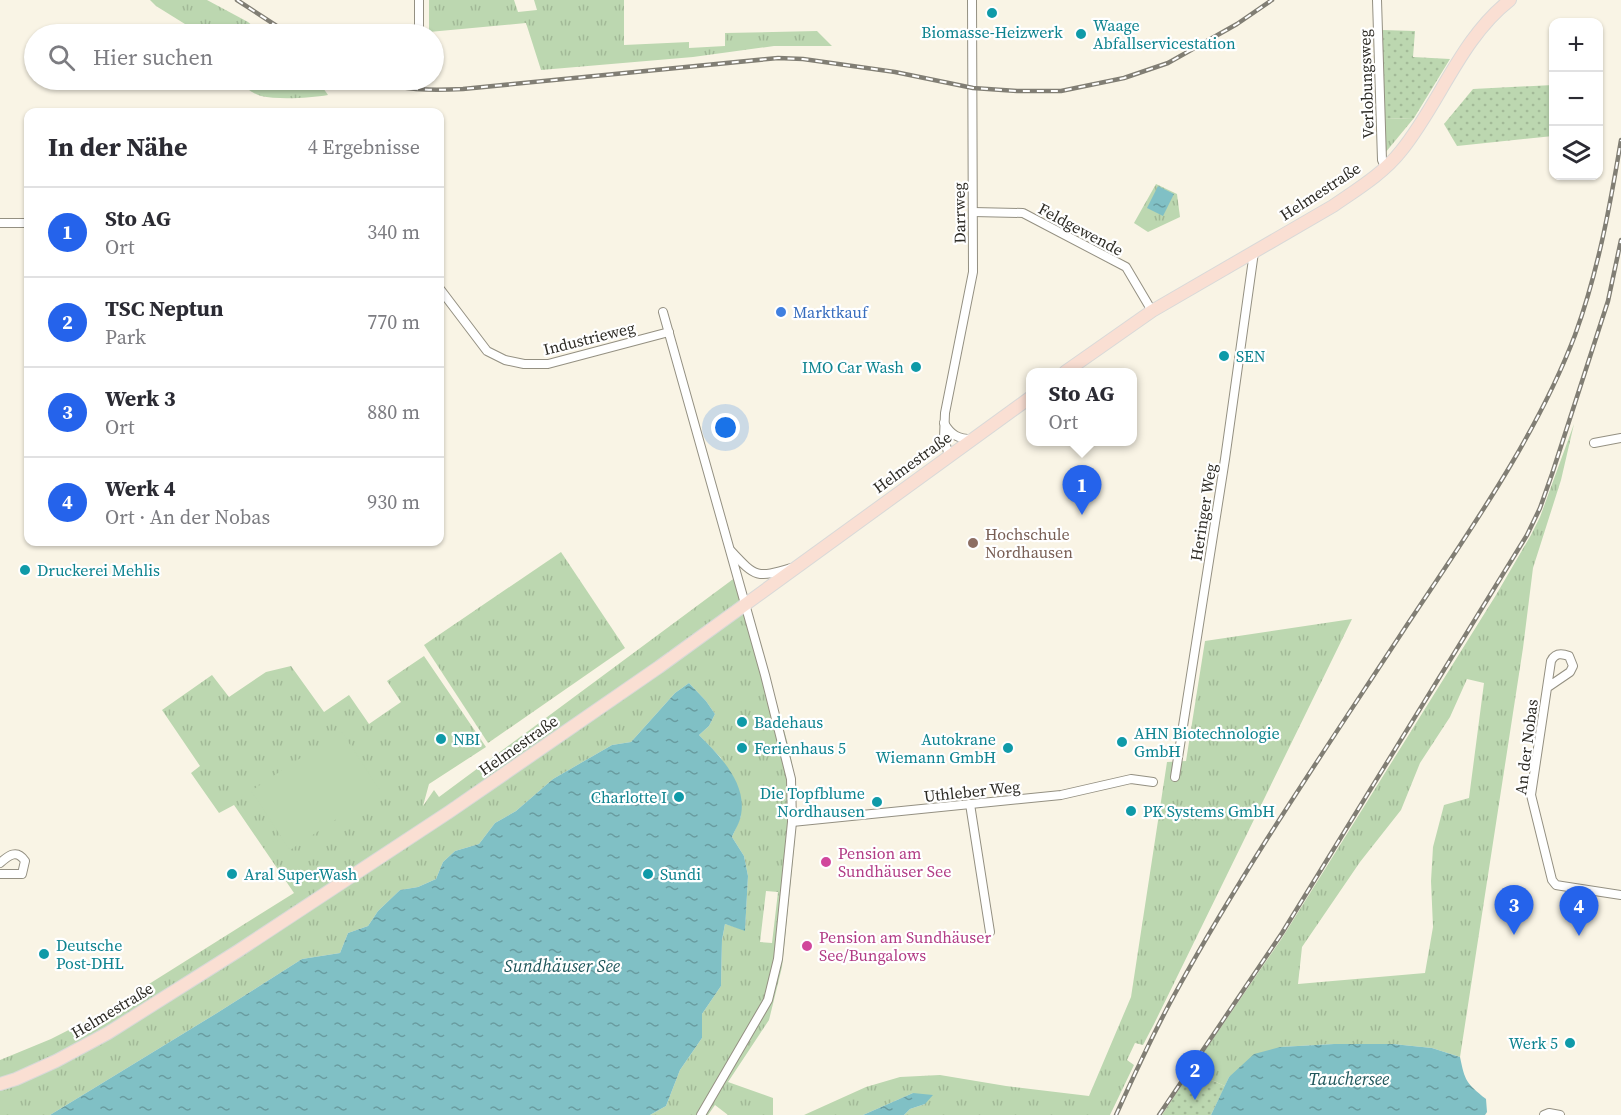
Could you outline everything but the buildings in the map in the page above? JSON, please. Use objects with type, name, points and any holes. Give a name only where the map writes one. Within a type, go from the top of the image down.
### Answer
[{"type":"main road","name":"Helmestraße","points":[[1071,368],[1152,311],[1339,201],[1385,167],[1399,154],[1419,127],[1468,44],[1488,18],[1510,0]]},
{"type":"main road","name":"Helmestraße","points":[[0,1084],[56,1061],[108,1033],[450,812],[659,667],[1026,401]]},
{"type":"street","points":[[419,0],[419,24]]},
{"type":"street","name":"Darrweg","points":[[949,456],[944,438],[946,404],[973,272],[972,0]]},
{"type":"street","name":"Verlobungsweg","points":[[1377,0],[1382,160],[1385,167]]},
{"type":"street","name":"Feldgewende","points":[[973,212],[1023,213],[1126,267],[1152,311]]},
{"type":"street","points":[[0,223],[24,223]]},
{"type":"street","name":"Heringer Weg","points":[[1175,777],[1225,459],[1254,252]]},
{"type":"street","name":"Industrieweg","points":[[444,295],[487,351],[505,360],[524,364],[548,364],[669,332]]},
{"type":"street","points":[[663,312],[768,686],[791,779],[792,822],[778,959],[768,1000],[701,1115]]},
{"type":"street","points":[[944,423],[954,436],[972,439]]},
{"type":"street","points":[[1594,443],[1621,438]]},
{"type":"street","points":[[730,549],[746,567],[761,575],[795,567]]},
{"type":"street","name":"An der Nobas","points":[[1548,687],[1531,795],[1552,880],[1556,885],[1621,895]]},
{"type":"street","name":"Uthleber Weg","points":[[792,822],[1061,795],[1131,779],[1153,782]]},
{"type":"street","points":[[970,804],[990,932]]},
{"type":"street","points":[[0,863],[9,855],[16,854],[25,861],[22,874],[0,874]]},
{"type":"street","points":[[1544,1115],[1549,1113],[1560,1115]]},
{"type":"green space","points":[[150,0],[207,0],[250,24],[185,24]]},
{"type":"green space","points":[[429,0],[514,0],[518,12],[537,10],[534,0],[624,0],[624,45],[689,42],[689,48],[725,46],[725,33],[817,31],[832,46],[774,46],[693,57],[541,70],[526,23],[444,31],[444,24],[429,24]]},
{"type":"green space","points":[[1382,30],[1415,31],[1413,57],[1450,59],[1414,118],[1383,119]]},
{"type":"green space","points":[[1549,85],[1549,136],[1457,146],[1444,124],[1473,89]]},
{"type":"green space","points":[[249,90],[324,90],[328,95],[294,98],[255,94]]},
{"type":"green space","points":[[1414,118],[1385,153],[1383,119]]},
{"type":"green space","points":[[1156,184],[1177,194],[1180,217],[1148,232],[1134,223]]},
{"type":"green space","points":[[1574,424],[1561,480],[1533,568],[1523,648],[1460,1057],[1432,1048],[1393,1044],[1334,1044],[1280,1047],[1229,1077],[1225,1086],[1191,1071],[1282,938],[1496,595],[1540,517]],"holes":[[[1467,679],[1484,683],[1469,798],[1444,805],[1433,847],[1431,881],[1433,927],[1425,973],[1298,984],[1302,947],[1360,862],[1401,810],[1420,763],[1450,717]]]},
{"type":"green space","points":[[561,552],[625,648],[488,743],[424,645]]},
{"type":"green space","points":[[740,574],[789,748],[796,785],[795,838],[782,967],[769,1020],[728,1082],[773,1098],[773,1115],[728,1115],[715,1105],[708,1115],[650,1115],[666,1106],[680,1070],[702,1038],[702,1014],[721,986],[722,940],[725,924],[745,930],[748,876],[744,856],[732,837],[741,816],[721,758],[699,735],[709,726],[715,714],[689,683],[675,693],[631,742],[612,745],[553,779],[516,811],[495,823],[479,844],[455,851],[443,862],[436,879],[418,887],[400,890],[378,911],[368,926],[348,933],[340,953],[302,959],[50,1115],[0,1115],[0,1060],[51,1039],[106,1011],[294,893],[234,805],[219,813],[191,773],[200,766],[162,710],[212,675],[229,697],[266,672],[291,666],[324,712],[349,695],[369,724],[401,702],[387,681],[424,656],[486,747],[429,784],[423,806],[434,790],[439,797]],"holes":[[[766,891],[778,892],[772,943],[760,942]]]},
{"type":"green space","points":[[1352,619],[1154,1024],[1143,1045],[1135,1043],[1127,1060],[1134,1065],[1110,1115],[904,1115],[910,1109],[925,1104],[913,1093],[863,1115],[804,1115],[866,1087],[900,1077],[940,1075],[1089,1096],[1131,997],[1167,762],[1186,761],[1205,641]]},
{"type":"green space","points":[[341,731],[380,790],[290,850],[251,791]]},
{"type":"green space","points":[[1191,1071],[1225,1086],[1211,1115],[1162,1115]]},
{"type":"water","points":[[1158,186],[1174,194],[1163,216],[1147,208]]},
{"type":"water","name":"Sundhäuser See","points":[[689,683],[715,714],[709,726],[699,735],[723,761],[740,792],[741,815],[732,837],[744,856],[748,876],[745,931],[725,924],[722,940],[721,986],[702,1014],[702,1038],[680,1070],[666,1106],[650,1115],[50,1115],[302,959],[340,953],[348,933],[368,926],[378,911],[400,890],[418,887],[436,879],[443,862],[455,851],[479,844],[495,823],[516,811],[553,779],[612,745],[631,742],[675,693]]},
{"type":"water","name":"Tauchersee","points":[[1393,1044],[1432,1048],[1460,1057],[1467,1081],[1486,1099],[1487,1112],[1485,1115],[1211,1115],[1229,1077],[1254,1054],[1280,1047]]},
{"type":"water","points":[[913,1093],[933,1095],[925,1104],[910,1109],[904,1115],[863,1115]]},
{"type":"railway","points":[[237,0],[274,24]]},
{"type":"railway","points":[[444,90],[778,58],[803,59],[895,72],[973,88],[1061,91],[1124,78],[1168,63],[1237,24],[1272,0]]},
{"type":"railway","points":[[1116,1115],[1145,1052],[1203,943],[1317,762],[1498,486],[1541,411],[1575,335],[1583,311],[1608,214],[1621,140]]},
{"type":"railway","points":[[1159,1115],[1282,933],[1527,535],[1552,474],[1608,301],[1621,240]]},
{"type":"place","name":"Biomasse-Heizwerk","points":[[992,13]]},
{"type":"place","name":"Waage Abfallservicestation","points":[[1081,34]]},
{"type":"place","name":"Marktkauf","points":[[781,312]]},
{"type":"place","name":"SEN","points":[[1224,356]]},
{"type":"place","name":"IMO Car Wash","points":[[916,367]]},
{"type":"place","name":"Sto AG","points":[[1082,515]]},
{"type":"place","name":"Hochschule Nordhausen","points":[[973,543]]},
{"type":"place","name":"Druckerei Mehlis","points":[[25,570]]},
{"type":"place","name":"Badehaus","points":[[742,722]]},
{"type":"place","name":"NBI","points":[[441,739]]},
{"type":"place","name":"AHN Biotechnologie GmbH","points":[[1122,742]]},
{"type":"place","name":"Ferienhaus 5","points":[[742,748]]},
{"type":"place","name":"Autokrane Wiemann GmbH","points":[[1008,748]]},
{"type":"place","name":"Charlotte I","points":[[679,797]]},
{"type":"place","name":"Die Topfblume Nordhausen","points":[[877,802]]},
{"type":"place","name":"PK Systems GmbH","points":[[1131,811]]},
{"type":"place","name":"Pension am Sundhäuser See","points":[[826,862]]},
{"type":"place","name":"Aral SuperWash","points":[[232,874]]},
{"type":"place","name":"Sundi","points":[[648,874]]},
{"type":"place","name":"Werk 3","points":[[1514,935]]},
{"type":"place","name":"Werk 4","points":[[1579,936]]},
{"type":"place","name":"Pension am Sundhäuser See/Bungalows","points":[[807,946]]},
{"type":"place","name":"Deutsche Post-DHL","points":[[44,954]]},
{"type":"place","name":"Werk 5","points":[[1570,1043]]},
{"type":"place","name":"TSC Neptun","points":[[1195,1100]]}]
